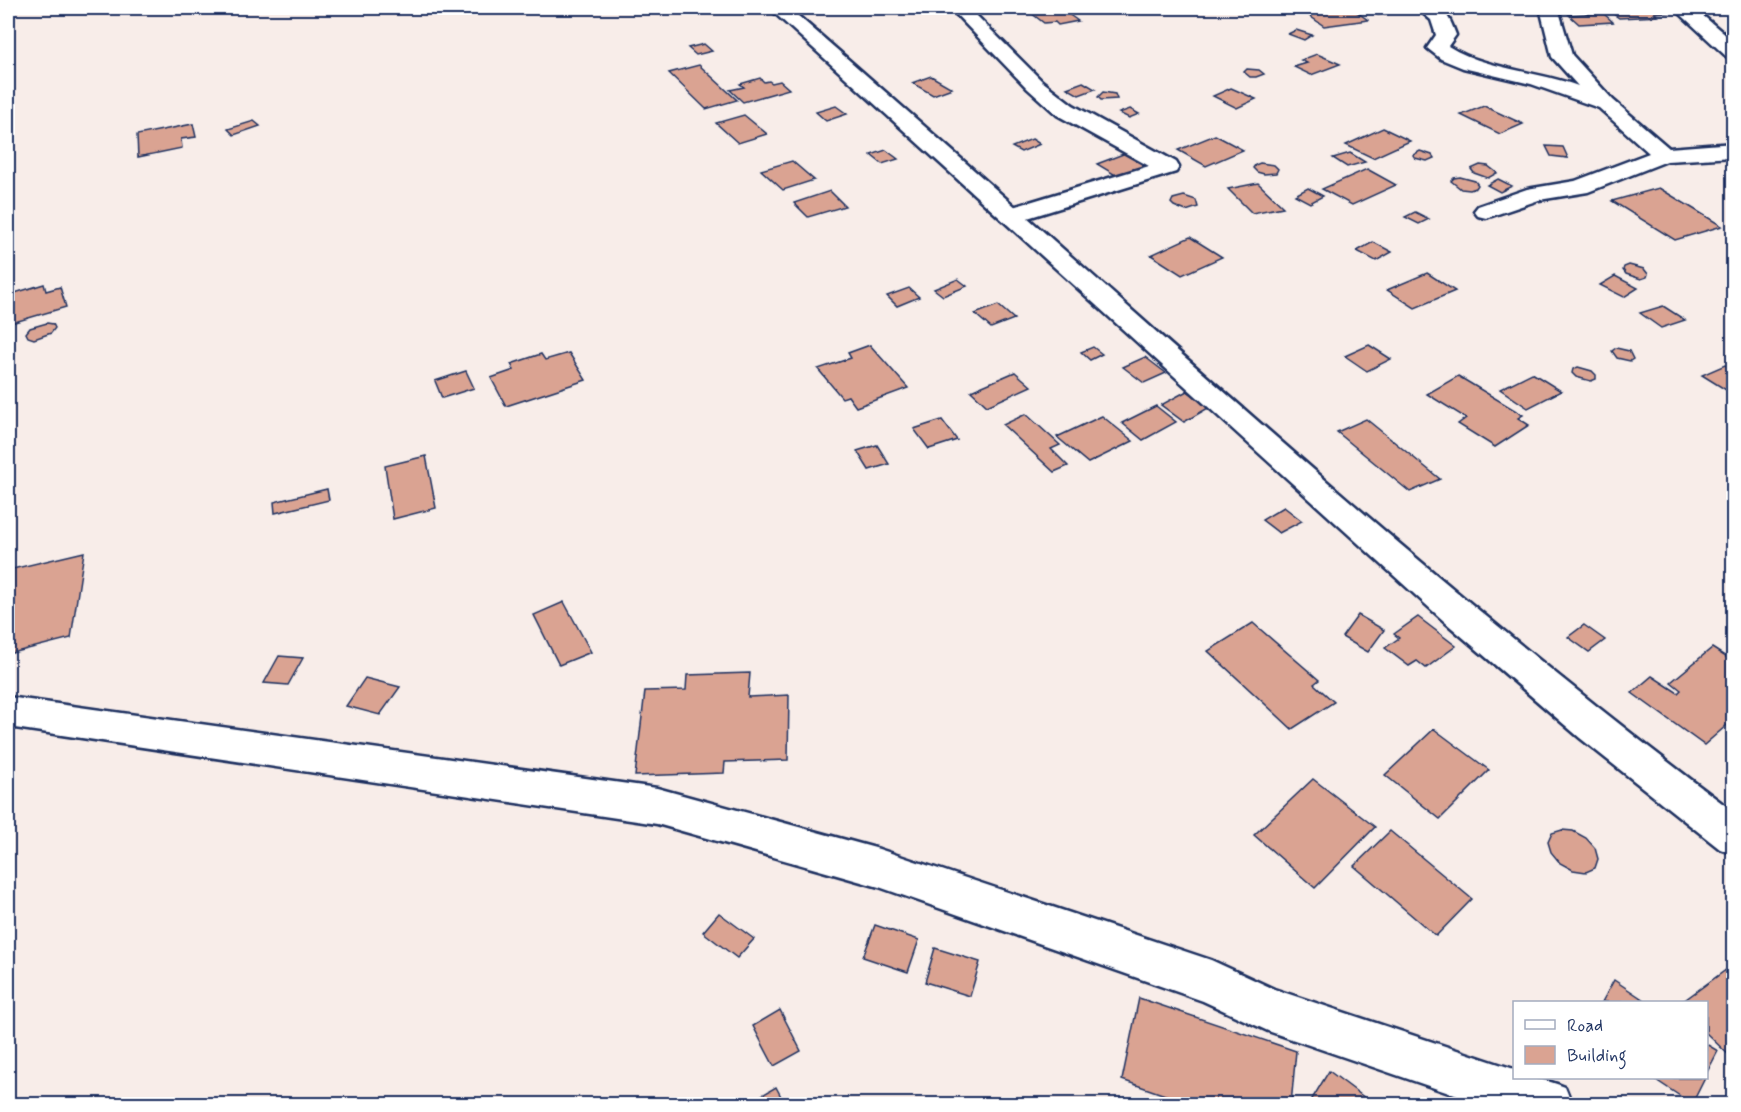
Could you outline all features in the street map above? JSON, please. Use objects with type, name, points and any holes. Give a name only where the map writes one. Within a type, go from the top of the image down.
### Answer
[{"type":"street","points":[[778,8],[1012,215],[1389,556],[1662,783],[1734,836]]},
{"type":"street","points":[[959,8],[1035,85],[1065,110],[1168,167],[1012,215]]},
{"type":"street","points":[[1426,8],[1440,17],[1446,35],[1437,48],[1451,58],[1474,67],[1530,77],[1606,104]]},
{"type":"street","points":[[1549,8],[1562,57],[1606,104],[1664,155]]},
{"type":"street","points":[[1683,8],[1734,53]]},
{"type":"street","points":[[1486,210],[1534,194],[1580,187],[1664,155],[1734,150]]},
{"type":"street","points":[[17,720],[657,806],[879,868],[1211,982],[1268,1009],[1548,1104]]},
{"type":"building","points":[[1060,8],[1078,21],[1058,25],[1055,22],[1044,23],[1031,13],[1041,11],[1038,9]]},
{"type":"building","points":[[1298,8],[1351,8],[1368,20],[1324,26]]},
{"type":"building","points":[[1368,8],[1390,8],[1397,12],[1378,15]]},
{"type":"building","points":[[1605,8],[1668,8],[1675,12],[1654,13],[1658,16],[1619,18]]},
{"type":"building","points":[[1706,8],[1734,8],[1734,12],[1712,13]]},
{"type":"building","points":[[1603,13],[1613,22],[1579,24],[1569,15]]},
{"type":"building","points":[[1296,30],[1312,35],[1304,40],[1288,34]]},
{"type":"building","points":[[704,44],[712,51],[696,55],[688,48]]},
{"type":"building","points":[[1317,54],[1340,64],[1311,75],[1294,67],[1307,63],[1301,60]]},
{"type":"building","points":[[699,65],[737,100],[706,109],[669,73]]},
{"type":"building","points":[[1247,69],[1259,70],[1264,74],[1250,77],[1244,72]]},
{"type":"building","points":[[931,76],[952,88],[933,95],[912,83]]},
{"type":"building","points":[[760,78],[764,82],[780,81],[789,89],[743,102],[730,90],[744,87],[740,84]]},
{"type":"building","points":[[1083,82],[1095,89],[1079,95],[1067,88]]},
{"type":"building","points":[[1231,88],[1256,99],[1237,108],[1213,96]]},
{"type":"building","points":[[1103,92],[1115,94],[1117,99],[1101,100],[1098,97]]},
{"type":"building","points":[[836,106],[847,114],[826,121],[816,112]]},
{"type":"building","points":[[1484,106],[1523,124],[1500,134],[1461,115]]},
{"type":"building","points":[[1130,109],[1139,114],[1129,118],[1119,113]]},
{"type":"building","points":[[744,115],[767,134],[738,143],[716,123]]},
{"type":"building","points":[[254,121],[260,126],[234,135],[228,129]]},
{"type":"building","points":[[193,124],[196,137],[181,139],[182,148],[138,157],[137,135]]},
{"type":"building","points":[[1383,128],[1410,141],[1373,158],[1346,145]]},
{"type":"building","points":[[1215,135],[1243,150],[1206,166],[1178,150]]},
{"type":"building","points":[[1032,139],[1040,144],[1021,152],[1012,147]]},
{"type":"building","points":[[1546,146],[1563,147],[1568,158],[1551,156]]},
{"type":"building","points":[[886,150],[898,159],[882,164],[871,155]]},
{"type":"building","points":[[1131,151],[1156,166],[1122,179],[1097,164]]},
{"type":"building","points":[[1420,151],[1434,158],[1427,161],[1415,158],[1413,155]]},
{"type":"building","points":[[1350,153],[1365,162],[1347,167],[1333,158]]},
{"type":"building","points":[[792,161],[814,180],[783,190],[761,170]]},
{"type":"building","points":[[1260,163],[1274,165],[1278,169],[1276,173],[1257,172],[1253,168]]},
{"type":"building","points":[[1480,165],[1488,166],[1497,173],[1488,178],[1474,173],[1471,169]]},
{"type":"building","points":[[1367,169],[1396,185],[1352,205],[1322,189]]},
{"type":"building","points":[[1460,177],[1475,181],[1478,185],[1470,190],[1461,189],[1451,181]]},
{"type":"building","points":[[1498,179],[1512,186],[1500,192],[1487,185]]},
{"type":"building","points":[[1258,183],[1283,207],[1252,213],[1228,189]]},
{"type":"building","points":[[1308,188],[1323,196],[1310,203],[1295,195]]},
{"type":"building","points":[[1659,188],[1722,226],[1675,240],[1612,201]]},
{"type":"building","points":[[830,191],[845,206],[808,217],[794,203]]},
{"type":"building","points":[[1184,196],[1196,200],[1198,207],[1186,211],[1171,203],[1173,199]]},
{"type":"building","points":[[1415,212],[1429,219],[1419,224],[1405,217]]},
{"type":"building","points":[[1190,237],[1222,257],[1182,275],[1151,255]]},
{"type":"building","points":[[1373,242],[1392,252],[1376,261],[1357,251]]},
{"type":"building","points":[[1629,265],[1644,269],[1648,274],[1647,277],[1641,279],[1626,274],[1624,267]]},
{"type":"building","points":[[1427,273],[1455,291],[1415,308],[1387,290]]},
{"type":"building","points":[[1615,276],[1638,288],[1624,297],[1600,285]]},
{"type":"building","points":[[958,279],[967,286],[943,296],[934,289]]},
{"type":"building","points":[[44,284],[46,291],[60,287],[66,307],[8,324],[8,295]]},
{"type":"building","points":[[909,288],[919,297],[897,306],[887,296]]},
{"type":"building","points":[[998,305],[1014,319],[991,328],[975,314]]},
{"type":"building","points":[[1663,306],[1685,320],[1661,328],[1640,313]]},
{"type":"building","points":[[47,323],[53,324],[55,328],[51,333],[34,339],[28,337],[26,333],[30,328]]},
{"type":"building","points":[[870,345],[908,388],[856,407],[848,396],[842,398],[818,369],[851,358],[848,353]]},
{"type":"building","points":[[1369,345],[1391,359],[1367,371],[1345,356]]},
{"type":"building","points":[[1093,347],[1102,354],[1090,360],[1081,352]]},
{"type":"building","points":[[1616,348],[1629,351],[1633,359],[1630,361],[1617,358],[1612,351]]},
{"type":"building","points":[[569,353],[586,380],[506,406],[491,378],[514,370],[511,364],[541,354],[545,360]]},
{"type":"building","points":[[1145,357],[1166,373],[1144,383],[1123,367]]},
{"type":"building","points":[[1725,365],[1734,370],[1734,395],[1702,375]]},
{"type":"building","points":[[1578,367],[1592,371],[1596,379],[1591,381],[1576,377],[1572,373],[1573,369]]},
{"type":"building","points":[[466,371],[474,388],[442,398],[435,381]]},
{"type":"building","points":[[1015,372],[1031,386],[987,406],[971,391]]},
{"type":"building","points":[[1532,373],[1561,391],[1528,408],[1500,389]]},
{"type":"building","points":[[1458,376],[1523,415],[1518,418],[1529,425],[1495,447],[1458,424],[1466,418],[1427,394]]},
{"type":"building","points":[[1187,391],[1210,407],[1184,422],[1161,405]]},
{"type":"building","points":[[1156,406],[1176,422],[1143,440],[1122,423]]},
{"type":"building","points":[[1026,414],[1060,445],[1051,449],[1068,466],[1054,472],[1003,425]]},
{"type":"building","points":[[1102,416],[1133,441],[1088,463],[1057,437]]},
{"type":"building","points":[[1366,419],[1440,479],[1410,492],[1337,432]]},
{"type":"building","points":[[942,420],[957,440],[929,449],[914,429]]},
{"type":"building","points":[[877,445],[889,464],[869,470],[857,451]]},
{"type":"building","points":[[426,456],[436,508],[393,519],[385,466]]},
{"type":"building","points":[[327,489],[329,500],[275,513],[274,502]]},
{"type":"building","points":[[1284,507],[1302,521],[1279,533],[1262,520]]},
{"type":"building","points":[[84,552],[71,638],[8,654],[8,570]]},
{"type":"building","points":[[564,602],[591,652],[559,665],[534,615]]},
{"type":"building","points":[[1358,615],[1384,630],[1368,652],[1342,637]]},
{"type":"building","points":[[1418,617],[1456,646],[1426,668],[1417,661],[1409,666],[1385,648],[1399,638],[1394,634]]},
{"type":"building","points":[[1253,623],[1319,680],[1314,684],[1334,702],[1292,729],[1208,651]]},
{"type":"building","points":[[1584,625],[1605,640],[1589,652],[1568,637]]},
{"type":"building","points":[[1712,648],[1726,657],[1734,650],[1734,719],[1704,745],[1632,693],[1652,676],[1678,693],[1681,690],[1671,682]]},
{"type":"building","points":[[279,656],[303,658],[288,685],[264,683]]},
{"type":"building","points":[[750,673],[748,697],[789,695],[788,760],[725,762],[724,773],[635,776],[645,691],[686,690],[687,675]]},
{"type":"building","points":[[365,678],[400,687],[380,715],[346,706]]},
{"type":"building","points":[[1434,729],[1489,770],[1440,819],[1385,775]]},
{"type":"building","points":[[1313,779],[1375,827],[1315,888],[1254,835]]},
{"type":"building","points":[[1562,830],[1573,831],[1586,838],[1595,848],[1598,859],[1595,868],[1586,872],[1573,870],[1560,863],[1551,852],[1548,842],[1552,833]]},
{"type":"building","points":[[1390,831],[1472,899],[1436,936],[1354,866]]},
{"type":"building","points":[[719,913],[754,939],[737,958],[703,932]]},
{"type":"building","points":[[875,925],[919,940],[908,972],[863,957]]},
{"type":"building","points":[[935,948],[980,962],[970,996],[925,982]]},
{"type":"building","points":[[1734,964],[1734,1060],[1708,1035],[1708,1001],[1683,1001]]},
{"type":"building","points":[[1614,980],[1646,1001],[1603,1001]]},
{"type":"building","points":[[1139,998],[1296,1051],[1291,1104],[1191,1104],[1122,1080]]},
{"type":"building","points":[[780,1010],[801,1051],[774,1066],[753,1026]]},
{"type":"building","points":[[1708,1045],[1718,1051],[1708,1070]]},
{"type":"building","points":[[1329,1071],[1373,1104],[1309,1104]]},
{"type":"building","points":[[1654,1079],[1704,1079],[1692,1104]]},
{"type":"building","points":[[776,1087],[785,1104],[747,1104]]}]
